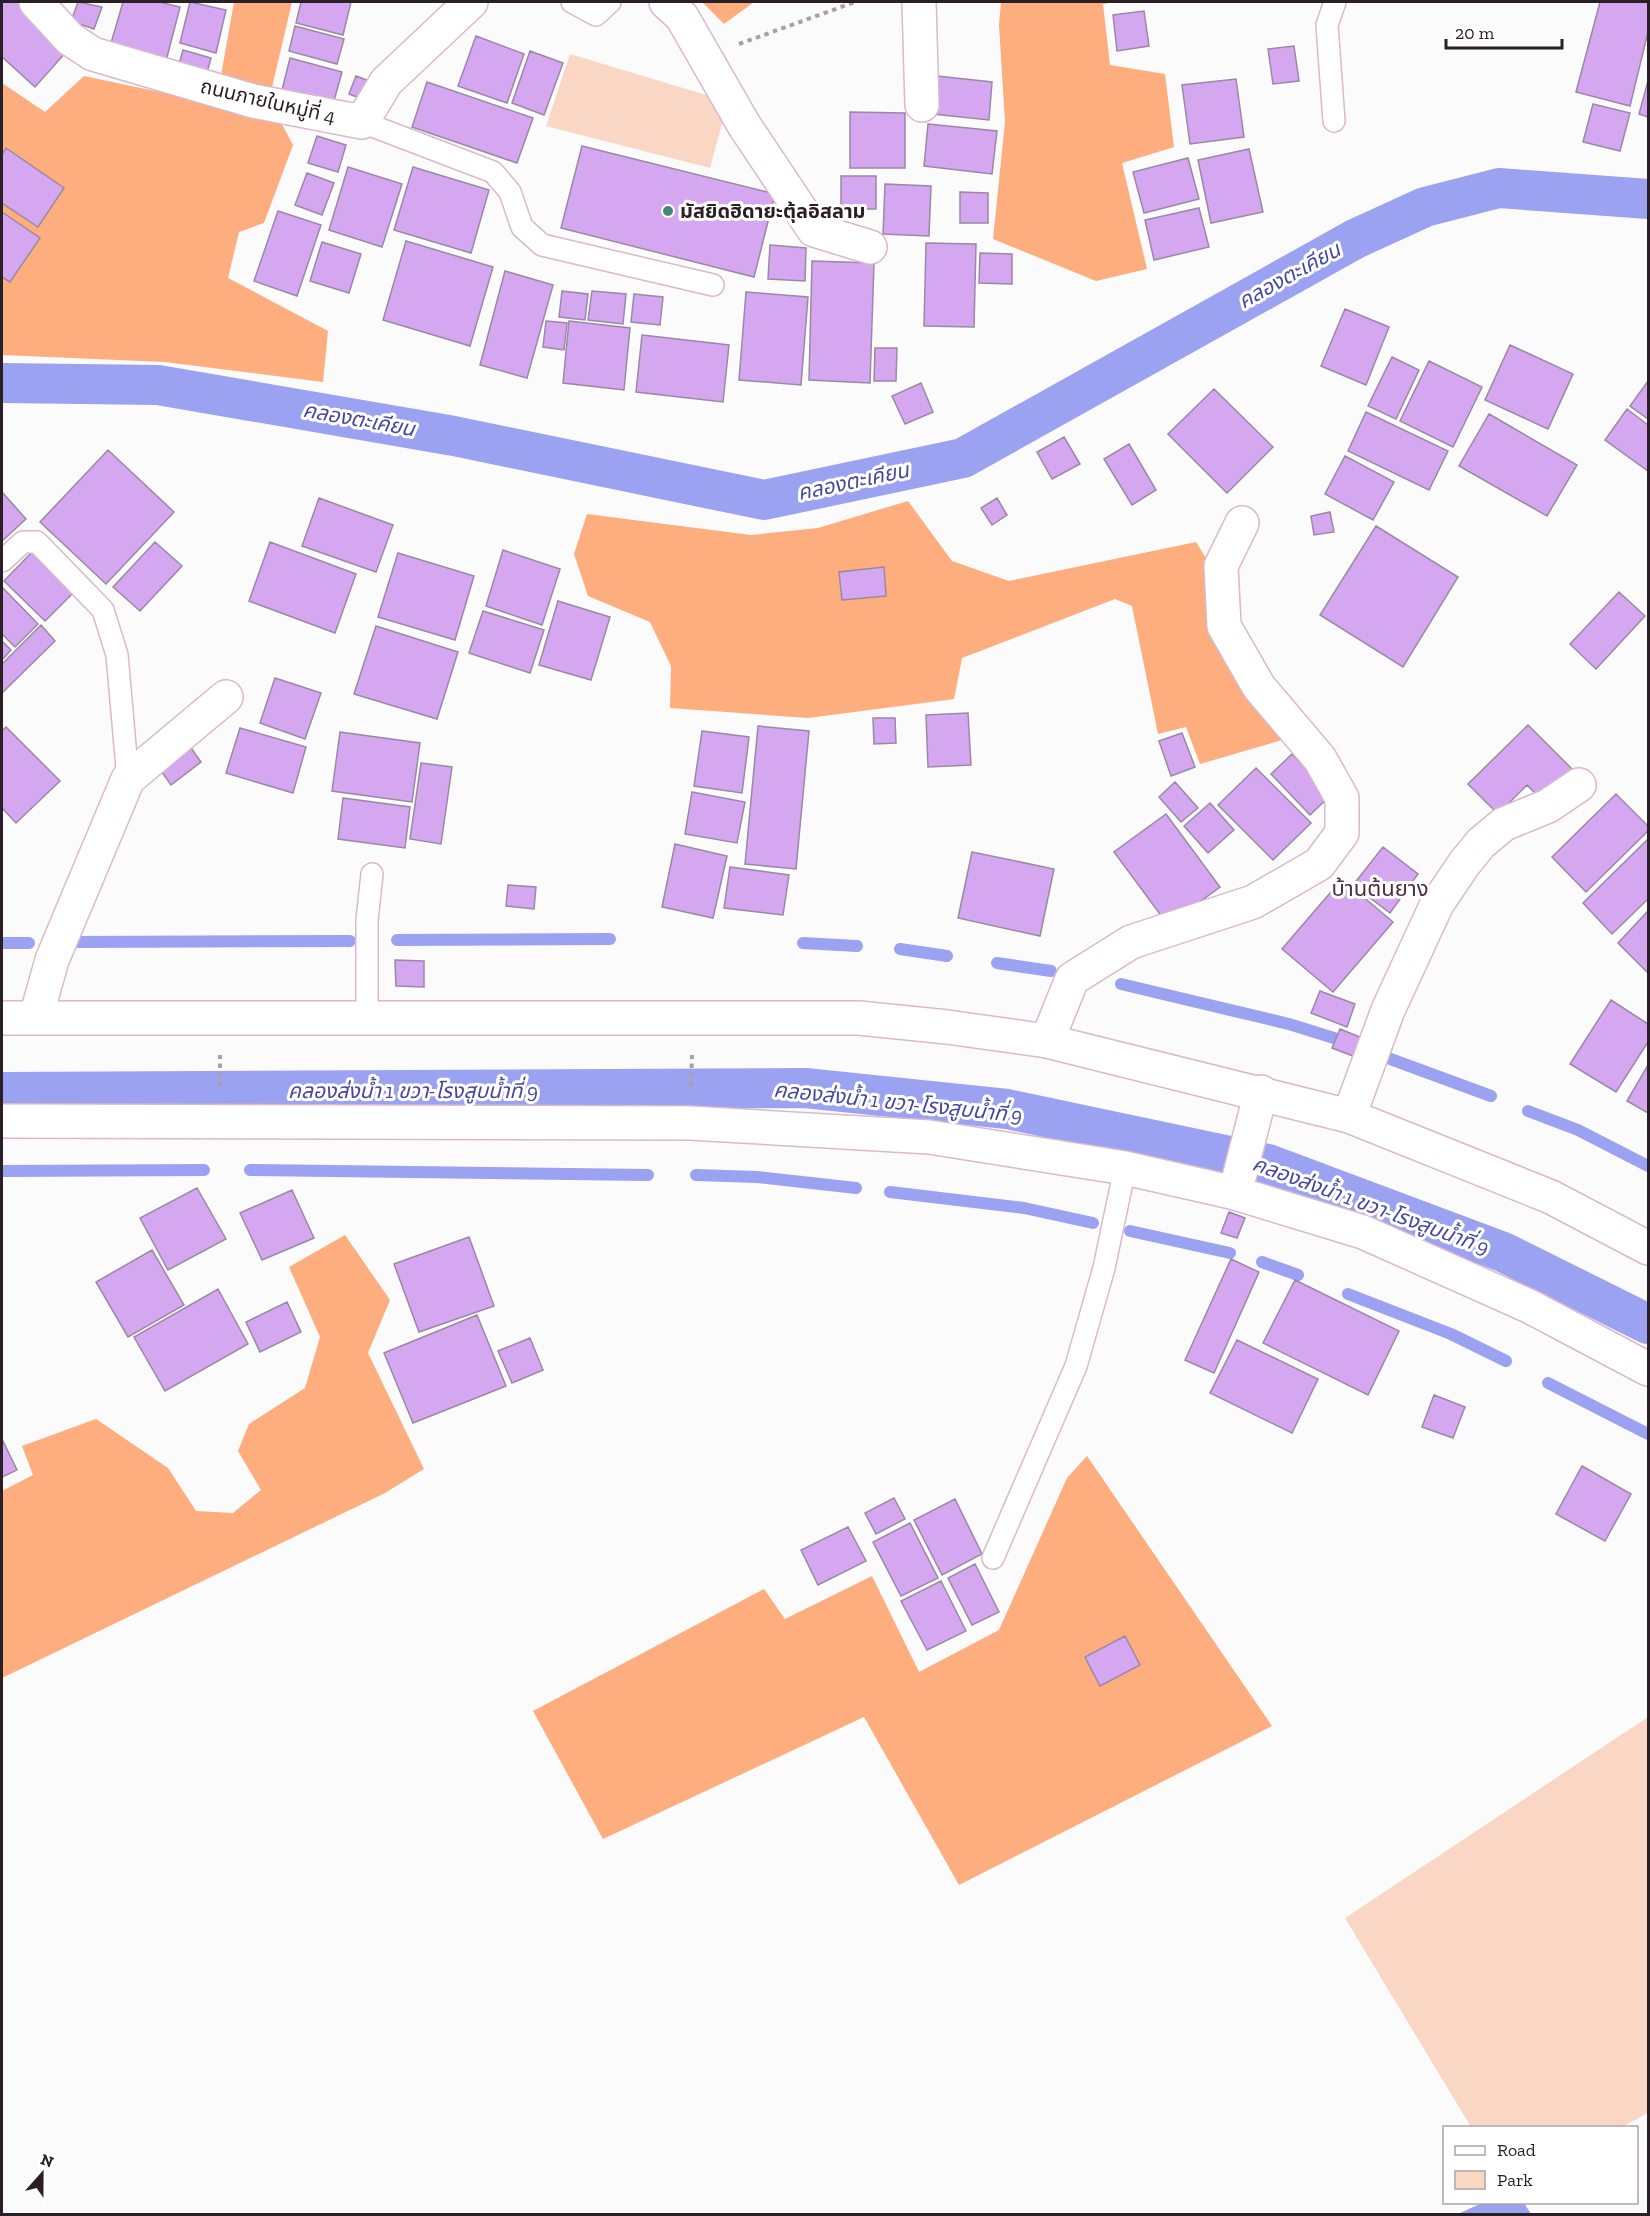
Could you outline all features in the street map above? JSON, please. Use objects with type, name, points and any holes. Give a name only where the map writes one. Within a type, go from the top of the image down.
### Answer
[{"type":"street","name":"ถนนภายในหมู่ที่ 4","points":[[36,2],[70,39],[93,54],[253,101],[362,122],[386,82],[471,2]]},
{"type":"street","points":[[666,2],[682,17],[744,125],[814,230],[870,247]]},
{"type":"street","points":[[919,2],[922,105]]},
{"type":"street","points":[[1047,1041],[1072,979],[1131,942],[1253,902],[1319,864],[1342,834],[1342,798],[1320,759],[1259,687],[1224,626],[1221,566],[1242,523]]},
{"type":"street","points":[[36,1017],[64,927],[128,779],[226,697]]},
{"type":"street","points":[[1348,1116],[1393,1000],[1437,904],[1464,864],[1481,843],[1504,824],[1548,806],[1579,785]]},
{"type":"street","points":[[2,1018],[859,1018],[947,1027],[1047,1041],[1261,1092],[1348,1116],[1551,1197],[1648,1248]]},
{"type":"street","points":[[1237,1184],[1261,1092]]},
{"type":"street","points":[[2,1121],[558,1122],[779,1126],[929,1137],[1237,1184],[1363,1232],[1531,1307],[1648,1369]]},
{"type":"lane","points":[[572,2],[596,15],[610,2]]},
{"type":"lane","points":[[1334,122],[1327,25],[1335,2]]},
{"type":"lane","points":[[362,122],[493,172],[510,192],[522,227],[542,245],[713,285]]},
{"type":"lane","points":[[2,561],[23,542],[37,542],[103,610],[117,655],[128,779]]},
{"type":"lane","points":[[367,1018],[367,920],[372,874]]},
{"type":"lane","points":[[993,1558],[1076,1366],[1104,1268],[1125,1168]]},
{"type":"path","points":[[704,57],[855,2]]},
{"type":"path","points":[[690,1094],[692,1047]]},
{"type":"path","points":[[220,1055],[220,1096]]},
{"type":"green space","points":[[570,54],[713,97],[723,120],[710,168],[546,126]]},
{"type":"green space","points":[[1648,1717],[1648,2113],[1624,2126],[1470,2126],[1345,1918]]},
{"type":"shaded area","points":[[234,2],[292,2],[269,100],[293,145],[264,223],[239,232],[228,278],[328,331],[323,382],[165,362],[2,355],[2,83],[45,112],[84,76],[216,104]]},
{"type":"shaded area","points":[[702,2],[754,2],[724,24]]},
{"type":"shaded area","points":[[1001,2],[1116,2],[1103,4],[1110,65],[1165,74],[1174,147],[1122,163],[1147,269],[1096,281],[993,239],[1005,122],[999,25]]},
{"type":"shaded area","points":[[908,501],[952,561],[1009,581],[1196,542],[1214,571],[1282,740],[1200,764],[1186,727],[1158,734],[1132,606],[1115,599],[962,658],[954,699],[808,718],[670,708],[671,666],[650,622],[588,596],[574,554],[587,514],[751,535],[818,528]]},
{"type":"shaded area","points":[[345,1235],[390,1300],[368,1353],[424,1469],[385,1493],[2,1678],[2,1491],[33,1475],[22,1446],[96,1419],[168,1468],[196,1511],[233,1513],[261,1490],[238,1451],[249,1424],[305,1388],[320,1337],[289,1267]]},
{"type":"shaded area","points":[[1087,1456],[1272,1726],[959,1885],[864,1717],[603,1839],[533,1711],[764,1589],[785,1619],[872,1576],[919,1672],[999,1630],[1067,1478]]},
{"type":"water","points":[[1480,2204],[1525,2204],[1531,2214],[1458,2214]]},
{"type":"building","points":[[2,2],[26,2],[74,43],[35,87],[2,57]]},
{"type":"building","points":[[78,2],[102,7],[94,29],[71,21]]},
{"type":"building","points":[[123,2],[159,2],[180,7],[165,65],[109,50]]},
{"type":"building","points":[[190,2],[226,10],[216,53],[180,43]]},
{"type":"building","points":[[301,2],[351,2],[343,35],[296,23]]},
{"type":"building","points":[[1600,2],[1648,2],[1648,32],[1630,106],[1576,92]]},
{"type":"building","points":[[1144,11],[1149,46],[1117,51],[1113,15]]},
{"type":"building","points":[[295,26],[344,39],[337,64],[289,51]]},
{"type":"building","points":[[476,36],[524,54],[507,103],[458,86]]},
{"type":"building","points":[[1294,46],[1299,81],[1273,84],[1268,49]]},
{"type":"building","points":[[183,50],[211,58],[206,76],[178,68]]},
{"type":"building","points":[[530,51],[563,63],[544,115],[512,103]]},
{"type":"building","points":[[290,58],[342,72],[332,108],[281,94]]},
{"type":"building","points":[[356,76],[377,84],[370,102],[349,94]]},
{"type":"building","points":[[937,76],[992,82],[989,120],[933,114]]},
{"type":"building","points":[[1236,79],[1244,137],[1190,144],[1182,85]]},
{"type":"building","points":[[1648,81],[1648,117],[1639,114]]},
{"type":"building","points":[[427,82],[533,118],[517,163],[412,127]]},
{"type":"building","points":[[1593,104],[1630,113],[1620,151],[1583,142]]},
{"type":"building","points":[[850,112],[905,113],[905,168],[850,168]]},
{"type":"building","points":[[928,124],[997,131],[992,174],[924,166]]},
{"type":"building","points":[[317,136],[346,145],[338,172],[308,163]]},
{"type":"building","name":"มัสยิดฮิดายะตุ้ลอิสลาม","points":[[582,146],[775,194],[754,277],[561,228]]},
{"type":"building","points":[[6,148],[64,188],[38,227],[2,203],[2,155]]},
{"type":"building","points":[[1249,149],[1263,212],[1211,223],[1198,160]]},
{"type":"building","points":[[1188,158],[1199,199],[1144,213],[1133,172]]},
{"type":"building","points":[[348,167],[402,184],[382,247],[329,230]]},
{"type":"building","points":[[413,167],[489,190],[471,253],[394,230]]},
{"type":"building","points":[[307,173],[334,183],[322,215],[295,205]]},
{"type":"building","points":[[841,176],[876,176],[876,209],[841,209]]},
{"type":"building","points":[[885,184],[931,186],[929,236],[883,234]]},
{"type":"building","points":[[960,192],[988,193],[988,223],[960,223]]},
{"type":"building","points":[[1199,208],[1209,247],[1154,260],[1145,220]]},
{"type":"building","points":[[278,211],[321,225],[297,296],[254,281]]},
{"type":"building","points":[[2,212],[40,238],[10,282],[2,277]]},
{"type":"building","points":[[406,241],[493,267],[470,346],[383,320]]},
{"type":"building","points":[[322,242],[361,254],[349,293],[310,281]]},
{"type":"building","points":[[926,243],[976,244],[974,327],[924,326]]},
{"type":"building","points":[[770,245],[806,248],[805,281],[768,279]]},
{"type":"building","points":[[980,253],[1012,254],[1012,284],[979,283]]},
{"type":"building","points":[[812,261],[874,263],[870,383],[809,380]]},
{"type":"building","points":[[505,271],[553,285],[527,378],[480,365]]},
{"type":"building","points":[[562,291],[588,294],[585,320],[559,317]]},
{"type":"building","points":[[592,291],[626,294],[623,324],[588,320]]},
{"type":"building","points":[[746,292],[808,297],[801,385],[739,380]]},
{"type":"building","points":[[634,294],[663,297],[660,325],[631,322]]},
{"type":"building","points":[[1345,309],[1389,327],[1366,385],[1321,366]]},
{"type":"building","points":[[546,321],[567,323],[564,350],[543,347]]},
{"type":"building","points":[[569,321],[630,328],[624,390],[563,383]]},
{"type":"building","points":[[642,335],[729,345],[723,402],[636,392]]},
{"type":"building","points":[[1510,345],[1573,374],[1548,429],[1485,400]]},
{"type":"building","points":[[875,348],[897,348],[896,381],[874,381]]},
{"type":"building","points":[[1392,357],[1419,370],[1396,419],[1368,406]]},
{"type":"building","points":[[1429,361],[1482,387],[1453,447],[1400,421]]},
{"type":"building","points":[[1648,381],[1648,419],[1630,406]]},
{"type":"building","points":[[921,383],[933,412],[905,424],[892,396]]},
{"type":"building","points":[[1214,389],[1273,447],[1227,493],[1168,434]]},
{"type":"building","points":[[1627,409],[1648,425],[1648,471],[1605,440]]},
{"type":"building","points":[[1366,412],[1448,451],[1429,490],[1348,451]]},
{"type":"building","points":[[1489,414],[1577,465],[1547,516],[1459,466]]},
{"type":"building","points":[[1064,437],[1080,464],[1052,479],[1037,452]]},
{"type":"building","points":[[1129,444],[1156,490],[1132,505],[1104,459]]},
{"type":"building","points":[[108,450],[174,512],[106,584],[40,522]]},
{"type":"building","points":[[1345,456],[1394,482],[1373,520],[1325,494]]},
{"type":"building","points":[[2,492],[26,519],[2,541]]},
{"type":"building","points":[[319,498],[393,525],[376,572],[302,546]]},
{"type":"building","points":[[997,498],[1007,515],[992,525],[981,508]]},
{"type":"building","points":[[1330,512],[1334,532],[1314,535],[1311,516]]},
{"type":"building","points":[[1376,526],[1458,577],[1403,667],[1320,615]]},
{"type":"building","points":[[155,542],[182,566],[140,611],[113,587]]},
{"type":"building","points":[[270,542],[356,574],[335,633],[249,601]]},
{"type":"building","points":[[503,550],[560,569],[542,625],[486,606]]},
{"type":"building","points":[[32,552],[73,593],[45,621],[4,581]]},
{"type":"building","points":[[398,553],[474,576],[455,640],[378,617]]},
{"type":"building","points":[[884,567],[886,596],[842,600],[839,572]]},
{"type":"building","points":[[2,587],[38,624],[15,647],[2,634]]},
{"type":"building","points":[[1619,592],[1645,616],[1596,669],[1570,644]]},
{"type":"building","points":[[558,601],[610,617],[591,680],[539,665]]},
{"type":"building","points":[[483,611],[544,630],[530,673],[469,653]]},
{"type":"building","points":[[41,625],[55,641],[2,693],[2,664]]},
{"type":"building","points":[[376,626],[458,652],[437,719],[354,694]]},
{"type":"building","points":[[2,641],[11,650],[2,660]]},
{"type":"building","points":[[275,678],[321,693],[305,739],[260,723]]},
{"type":"building","points":[[968,713],[971,765],[928,767],[926,715]]},
{"type":"building","points":[[873,718],[895,718],[896,743],[874,744]]},
{"type":"building","points":[[1528,725],[1572,769],[1541,799],[1527,785],[1498,814],[1468,784]]},
{"type":"building","points":[[758,726],[809,731],[796,869],[745,864]]},
{"type":"building","points":[[6,727],[60,781],[16,823],[2,808],[2,731]]},
{"type":"building","points":[[240,728],[306,747],[293,793],[226,773]]},
{"type":"building","points":[[702,731],[749,737],[742,793],[694,786]]},
{"type":"building","points":[[340,732],[420,743],[412,802],[332,791]]},
{"type":"building","points":[[1182,733],[1195,767],[1171,776],[1159,741]]},
{"type":"building","points":[[189,745],[201,762],[171,785],[159,768]]},
{"type":"building","points":[[1292,754],[1331,795],[1310,815],[1271,774]]},
{"type":"building","points":[[421,763],[452,767],[441,844],[410,839]]},
{"type":"building","points":[[1256,768],[1311,823],[1273,860],[1218,805]]},
{"type":"building","points":[[1175,782],[1198,808],[1181,822],[1159,797]]},
{"type":"building","points":[[692,792],[745,802],[737,843],[685,834]]},
{"type":"building","points":[[1616,794],[1648,826],[1648,831],[1586,892],[1552,857]]},
{"type":"building","points":[[343,798],[410,807],[405,848],[338,839]]},
{"type":"building","points":[[1210,803],[1234,830],[1208,853],[1184,826]]},
{"type":"building","points":[[1166,814],[1220,887],[1168,925],[1114,852]]},
{"type":"building","points":[[1648,839],[1648,899],[1612,934],[1583,903]]},
{"type":"building","points":[[675,844],[727,856],[713,918],[662,907]]},
{"type":"building","points":[[1383,847],[1418,874],[1390,913],[1353,885]]},
{"type":"building","points":[[972,852],[1054,869],[1040,936],[958,918]]},
{"type":"building","points":[[730,867],[789,875],[783,915],[724,908]]},
{"type":"building","points":[[1342,879],[1393,922],[1333,992],[1282,949]]},
{"type":"building","points":[[508,885],[536,887],[534,909],[506,906]]},
{"type":"building","points":[[1648,911],[1648,973],[1618,943]]},
{"type":"building","points":[[395,960],[424,961],[424,987],[396,986]]},
{"type":"building","points":[[1320,991],[1355,1004],[1347,1027],[1311,1013]]},
{"type":"building","points":[[1611,1000],[1648,1024],[1648,1042],[1616,1092],[1570,1064]]},
{"type":"building","points":[[1340,1029],[1362,1038],[1353,1056],[1332,1048]]},
{"type":"building","points":[[1648,1065],[1648,1113],[1627,1101]]},
{"type":"building","points":[[197,1188],[226,1239],[168,1270],[140,1218]]},
{"type":"building","points":[[292,1190],[314,1238],[262,1260],[240,1213]]},
{"type":"building","points":[[1229,1212],[1245,1218],[1237,1238],[1221,1233]]},
{"type":"building","points":[[469,1237],[494,1306],[419,1332],[394,1264]]},
{"type":"building","points":[[152,1250],[184,1305],[128,1337],[96,1282]]},
{"type":"building","points":[[1231,1259],[1259,1272],[1214,1373],[1185,1360]]},
{"type":"building","points":[[1295,1280],[1399,1331],[1368,1395],[1263,1343]]},
{"type":"building","points":[[218,1289],[248,1344],[165,1391],[134,1337]]},
{"type":"building","points":[[287,1302],[301,1332],[260,1352],[246,1322]]},
{"type":"building","points":[[477,1315],[506,1386],[413,1423],[384,1353]]},
{"type":"building","points":[[530,1338],[543,1370],[512,1383],[498,1351]]},
{"type":"building","points":[[1237,1340],[1318,1379],[1292,1433],[1210,1393]]},
{"type":"building","points":[[1434,1395],[1465,1407],[1453,1438],[1422,1427]]},
{"type":"building","points":[[2,1439],[17,1470],[2,1477]]},
{"type":"building","points":[[1582,1466],[1631,1494],[1605,1541],[1556,1514]]},
{"type":"building","points":[[894,1498],[905,1519],[876,1534],[865,1513]]},
{"type":"building","points":[[955,1499],[982,1554],[942,1575],[914,1520]]},
{"type":"building","points":[[910,1523],[938,1578],[901,1596],[873,1542]]},
{"type":"building","points":[[848,1527],[866,1561],[818,1585],[801,1550]]},
{"type":"building","points":[[975,1564],[999,1612],[972,1625],[948,1578]]},
{"type":"building","points":[[941,1581],[966,1631],[927,1650],[901,1601]]},
{"type":"building","points":[[1125,1636],[1140,1665],[1100,1686],[1085,1657]]},
{"type":"waterway","name":"คลองตะเคียน","points":[[2,383],[158,385],[454,436],[764,500],[963,458],[1355,239],[1425,207],[1499,188],[1648,199]]},
{"type":"waterway","points":[[397,940],[610,939]]},
{"type":"waterway","points":[[79,942],[350,941]]},
{"type":"waterway","points":[[2,943],[29,943]]},
{"type":"waterway","points":[[803,943],[857,946]]},
{"type":"waterway","points":[[900,949],[947,956]]},
{"type":"waterway","points":[[997,963],[1051,971]]},
{"type":"waterway","points":[[1121,984],[1289,1024],[1350,1043]]},
{"type":"waterway","points":[[1385,1057],[1491,1096]]},
{"type":"waterway","name":"คลองส่งน้ำ 1 ขวา-โรงสูบน้ำที่ 9","points":[[2,1092],[805,1088],[1007,1109],[1268,1164],[1503,1252],[1648,1324]]},
{"type":"waterway","points":[[1528,1111],[1578,1130],[1648,1166]]},
{"type":"waterway","points":[[2,1171],[204,1170]]},
{"type":"waterway","points":[[250,1170],[648,1175]]},
{"type":"waterway","points":[[696,1175],[757,1177],[856,1188]]},
{"type":"waterway","points":[[890,1192],[1024,1208],[1093,1223]]},
{"type":"waterway","points":[[1130,1231],[1230,1253]]},
{"type":"waterway","points":[[1262,1262],[1298,1275]]},
{"type":"waterway","points":[[1348,1294],[1451,1334],[1506,1361]]},
{"type":"waterway","points":[[1548,1383],[1648,1434]]},
{"type":"place","name":"มัสยิดฮิดายะตุ้ลอิสลาม","points":[[668,211]]},
{"type":"district","name":"บ้านต้นยาง","points":[[1380,888]]}]
